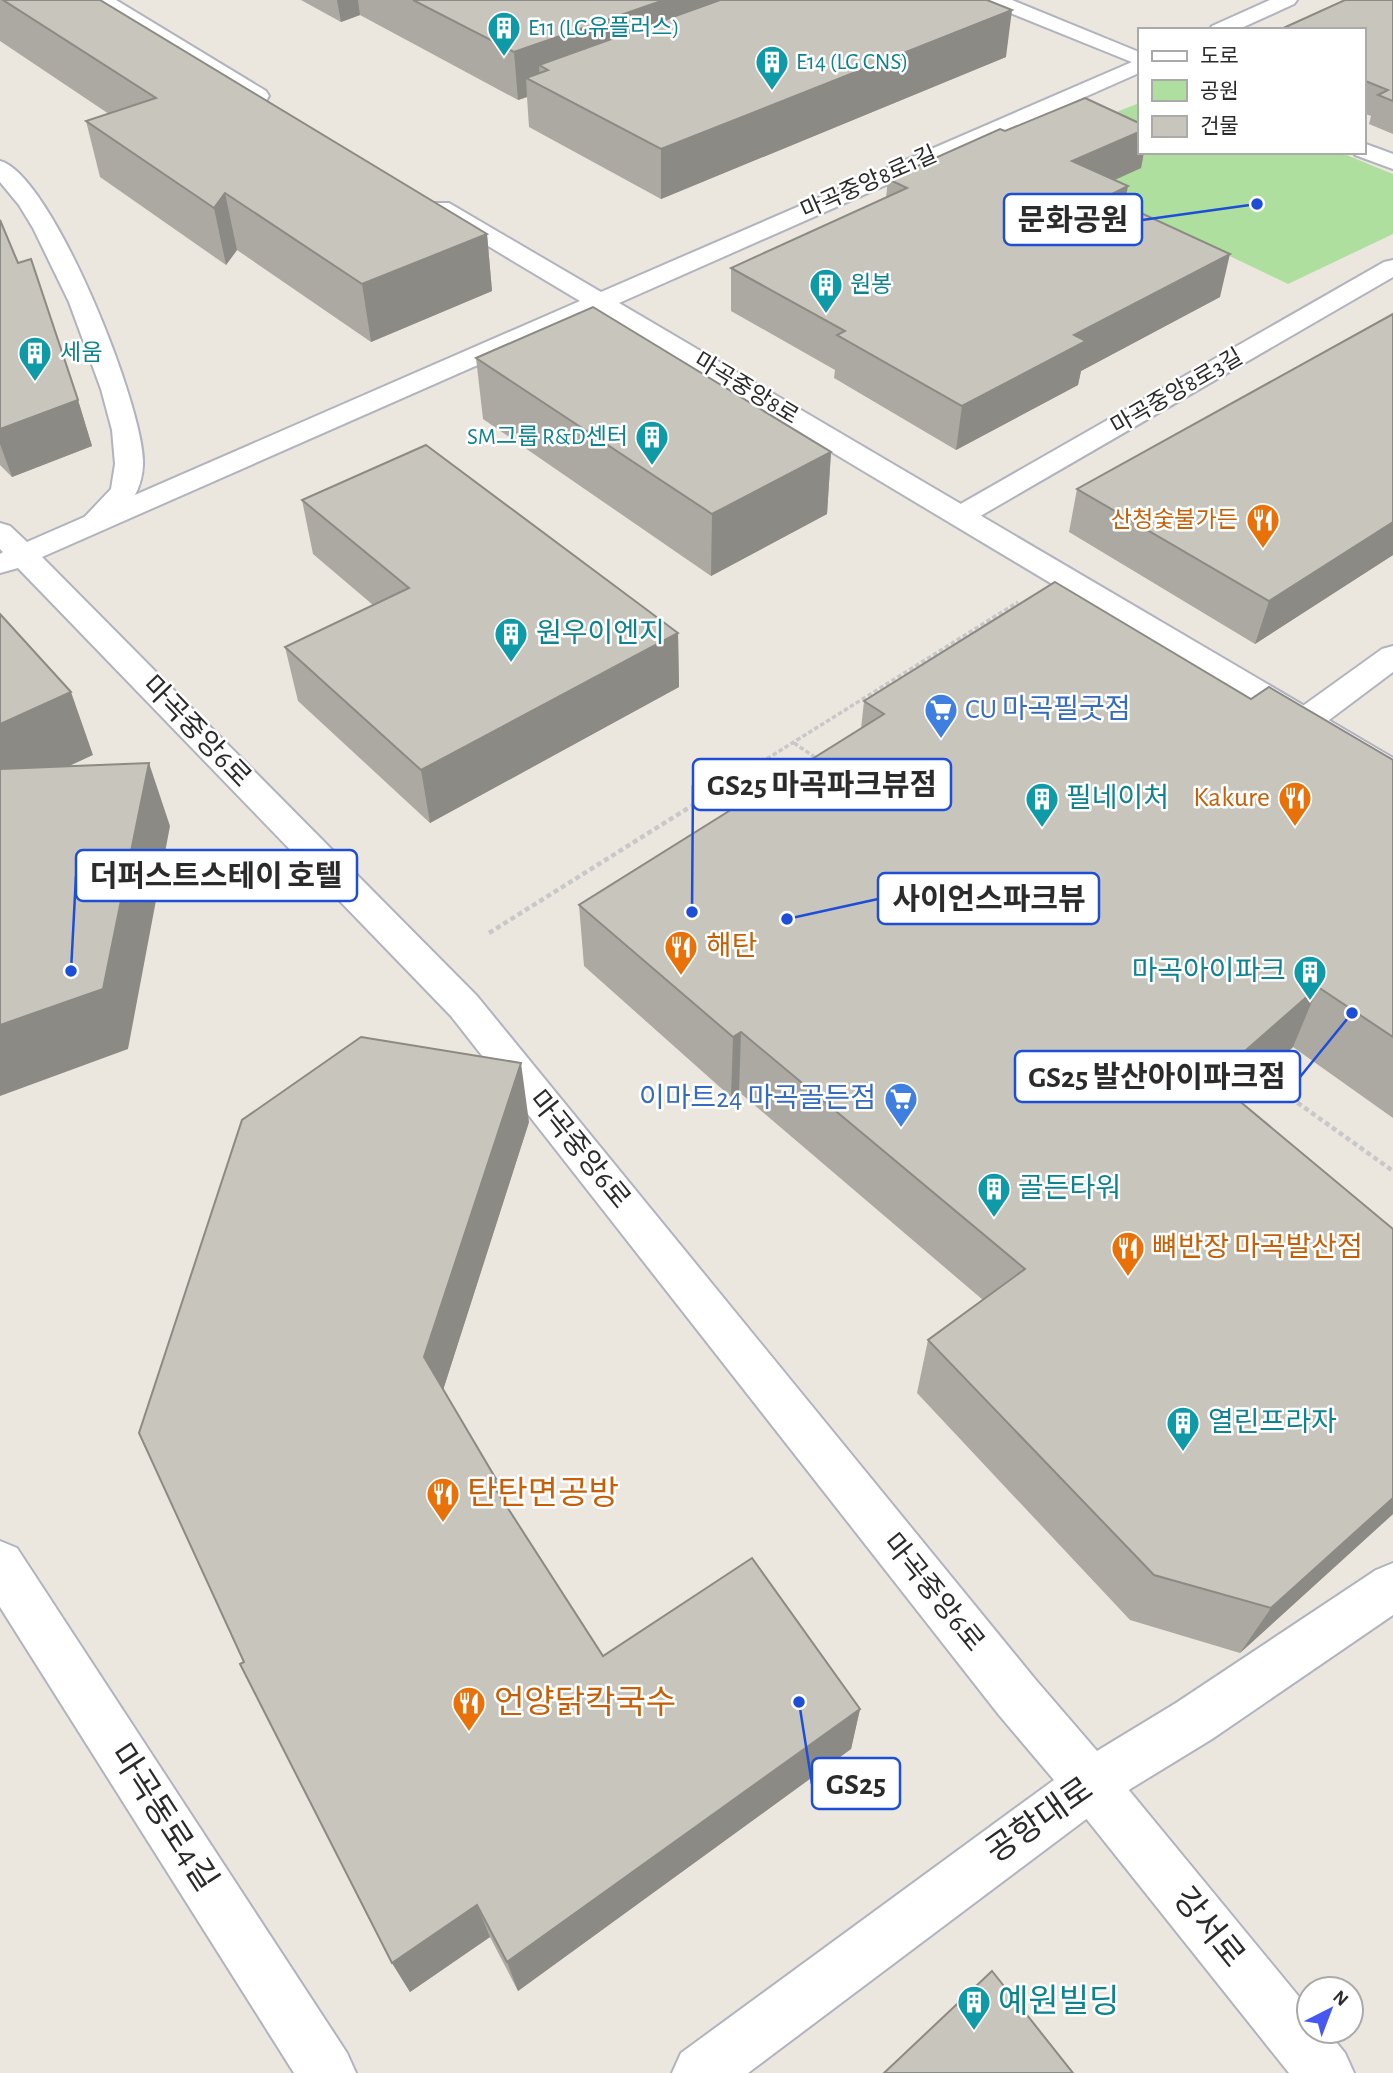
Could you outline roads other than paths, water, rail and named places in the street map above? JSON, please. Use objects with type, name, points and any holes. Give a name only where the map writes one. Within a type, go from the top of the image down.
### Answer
[{"type":"street","points":[[102,0],[277,107]]},
{"type":"street","points":[[995,0],[1138,59]]},
{"type":"street","points":[[1224,28],[1287,0]]},
{"type":"street","name":"마곡중앙8로1길","points":[[598,302],[1138,65]]},
{"type":"street","points":[[1365,151],[1393,162]]},
{"type":"street","points":[[0,168],[31,206],[82,303],[120,398],[131,465],[125,490],[92,525]]},
{"type":"street","name":"마곡중앙8로","points":[[418,193],[1393,773]]},
{"type":"street","name":"마곡중앙8로3길","points":[[960,516],[1393,267]]},
{"type":"street","name":"마곡중앙6로","points":[[598,302],[92,525],[8,550],[464,1006],[1017,1698],[1091,1784]]},
{"type":"street","points":[[1305,721],[1393,656]]},
{"type":"street","name":"마곡동로4길","points":[[0,1564],[327,2073]]},
{"type":"street","name":"공항대로","points":[[701,2073],[1008,1842],[1091,1784],[1194,1721],[1393,1587]]},
{"type":"street","name":"강서로","points":[[1091,1784],[1325,2073]]},
{"type":"place","name":"E11 (LG유플러스)","points":[[504,58]]},
{"type":"place","name":"E14 (LG CNS)","points":[[772,92]]},
{"type":"place","name":"문화공원","points":[[1257,204]]},
{"type":"place","name":"원봉","points":[[826,315]]},
{"type":"place","name":"세움","points":[[35,383]]},
{"type":"place","name":"SM그룹 R&D센터","points":[[652,467]]},
{"type":"place","name":"산청숯불가든","points":[[1263,550]]},
{"type":"place","name":"원우이엔지","points":[[511,664]]},
{"type":"place","name":"CU 마곡필굿점","points":[[941,740]]},
{"type":"place","name":"Kakure","points":[[1295,828]]},
{"type":"place","name":"필네이처","points":[[1042,829]]},
{"type":"place","name":"GS25 마곡파크뷰점","points":[[692,912]]},
{"type":"place","name":"사이언스파크뷰","points":[[787,919]]},
{"type":"place","name":"더퍼스트스테이 호텔","points":[[71,971]]},
{"type":"place","name":"해탄","points":[[681,977]]},
{"type":"place","name":"마곡아이파크","points":[[1310,1002]]},
{"type":"place","name":"GS25 발산아이파크점","points":[[1352,1013]]},
{"type":"place","name":"이마트24 마곡골든점","points":[[901,1129]]},
{"type":"place","name":"골든타워","points":[[994,1219]]},
{"type":"place","name":"뼈반장 마곡발산점","points":[[1128,1278]]},
{"type":"place","name":"열린프라자","points":[[1183,1453]]},
{"type":"place","name":"탄탄면공방","points":[[443,1524]]},
{"type":"place","name":"GS25","points":[[799,1702]]},
{"type":"place","name":"언양닭칵국수","points":[[469,1733]]},
{"type":"place","name":"예원빌딩","points":[[974,2032]]}]
